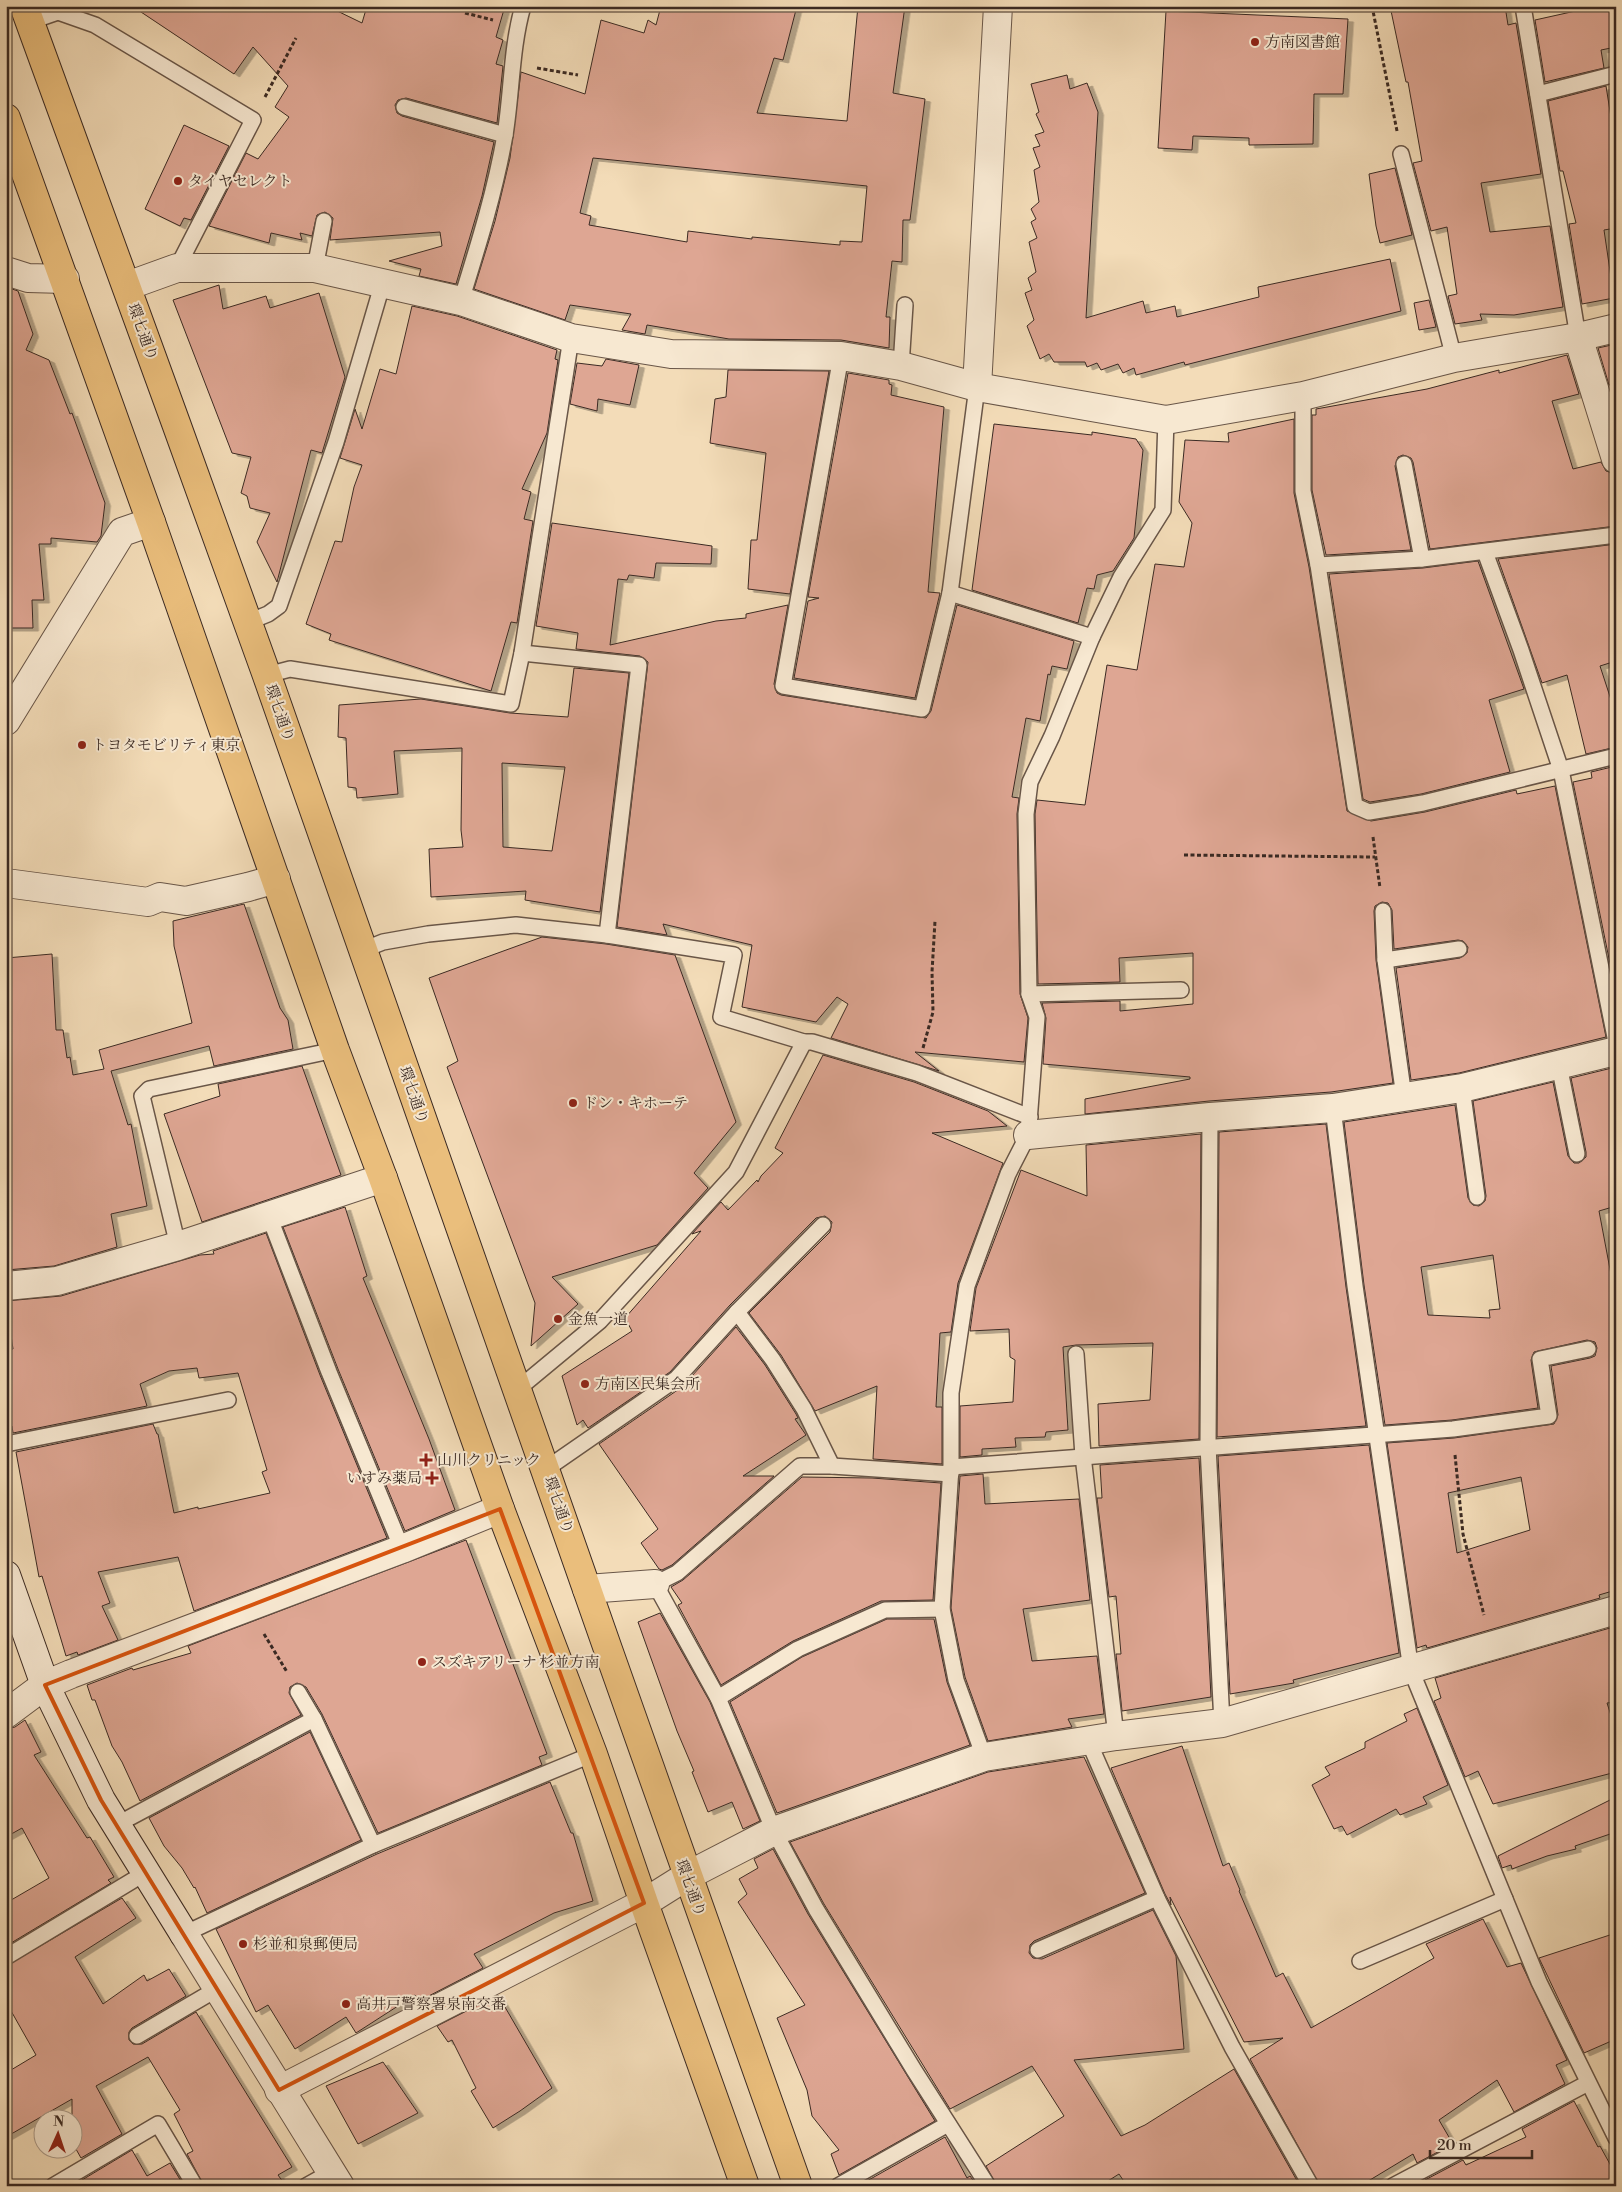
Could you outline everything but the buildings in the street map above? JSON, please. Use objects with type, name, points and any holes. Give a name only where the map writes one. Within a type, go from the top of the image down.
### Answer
[{"type":"main road","name":"環七通り","points":[[26,14],[127,286],[267,675],[687,1876],[798,2186]]},
{"type":"main road","points":[[6,118],[151,522],[335,1050],[383,1178],[500,1509],[593,1754],[644,1904],[745,2186]]},
{"type":"street","points":[[977,387],[998,6]]},
{"type":"street","points":[[127,286],[177,268],[315,268],[461,301],[571,338],[671,354],[841,356],[901,366],[977,387],[1166,420],[1303,396],[1454,358],[1578,337],[1616,328]]},
{"type":"street","points":[[6,271],[28,278],[65,279]]},
{"type":"street","points":[[1578,337],[1616,459]]},
{"type":"street","points":[[6,721],[122,532],[151,522]]},
{"type":"street","points":[[6,883],[148,902],[160,898],[186,901],[276,879]]},
{"type":"street","points":[[1029,1126],[1210,1117],[1333,1108],[1462,1088],[1616,1051]]},
{"type":"street","points":[[6,1286],[57,1281],[178,1246],[383,1178]]},
{"type":"street","points":[[6,1714],[46,1685],[248,1606],[402,1549],[500,1509]]},
{"type":"street","points":[[6,1575],[46,1685],[101,1800],[279,2090],[336,2179]]},
{"type":"street","points":[[587,1588],[655,1584]]},
{"type":"street","points":[[279,2090],[644,1904],[687,1876],[774,1832],[984,1757],[1116,1736],[1222,1723],[1616,1610]]},
{"type":"lane","points":[[461,301],[488,210],[505,134],[518,26],[523,6]]},
{"type":"lane","points":[[1523,6],[1578,337]]},
{"type":"lane","points":[[26,14],[60,9],[95,25],[253,120],[177,268]]},
{"type":"lane","points":[[1538,94],[1616,74]]},
{"type":"lane","points":[[404,107],[505,134]]},
{"type":"lane","points":[[1401,154],[1454,358]]},
{"type":"lane","points":[[315,268],[324,222]]},
{"type":"lane","points":[[248,622],[268,614],[279,606],[336,442],[383,282]]},
{"type":"lane","points":[[901,366],[905,305]]},
{"type":"lane","points":[[267,675],[290,669],[511,704],[522,653],[571,338]]},
{"type":"lane","points":[[841,356],[783,686],[922,709],[950,593],[977,387]]},
{"type":"lane","points":[[1303,396],[1303,491],[1318,564],[1355,806],[1369,812],[1423,803],[1616,756]]},
{"type":"lane","points":[[984,1757],[956,1680],[942,1609],[951,1471],[951,1393],[967,1286],[1008,1174],[1029,1126],[1037,1017],[1030,994],[1026,814],[1030,782],[1052,736],[1092,637],[1121,578],[1163,510],[1166,420]]},
{"type":"lane","points":[[1404,464],[1422,559]]},
{"type":"lane","points":[[1318,564],[1422,559],[1616,535]]},
{"type":"lane","points":[[1485,552],[1521,650],[1561,770],[1616,1042]]},
{"type":"lane","points":[[950,593],[1092,637]]},
{"type":"lane","points":[[522,653],[640,664],[607,934]]},
{"type":"lane","points":[[1383,910],[1385,960],[1404,1097]]},
{"type":"lane","points":[[363,950],[392,940],[516,925],[607,934],[734,955],[721,1017],[917,1073],[1029,1126]]},
{"type":"lane","points":[[1385,960],[1460,948]]},
{"type":"lane","points":[[1030,994],[1182,990]]},
{"type":"lane","points":[[518,1389],[600,1321],[736,1172],[804,1042]]},
{"type":"lane","points":[[178,1246],[142,1096],[149,1089],[335,1050]]},
{"type":"lane","points":[[1559,1065],[1577,1154]]},
{"type":"lane","points":[[1462,1088],[1477,1197]]},
{"type":"lane","points":[[1333,1108],[1410,1670],[1539,1982],[1616,2138]]},
{"type":"lane","points":[[1210,1117],[1208,1446],[1222,1723]]},
{"type":"lane","points":[[269,1216],[329,1372],[402,1549]]},
{"type":"lane","points":[[546,1469],[676,1379],[823,1225]]},
{"type":"lane","points":[[738,1312],[773,1360],[804,1409],[832,1466]]},
{"type":"lane","points":[[988,2186],[816,1908],[774,1832],[718,1698],[655,1584],[677,1573],[800,1466],[951,1471],[1082,1456],[1453,1429],[1549,1416],[1540,1359],[1588,1349]]},
{"type":"lane","points":[[1076,1354],[1082,1456],[1116,1736]]},
{"type":"lane","points":[[6,1444],[228,1400]]},
{"type":"lane","points":[[718,1698],[798,1649],[885,1610],[942,1609]]},
{"type":"lane","points":[[298,1692],[314,1720],[373,1845]]},
{"type":"lane","points":[[116,1825],[314,1720]]},
{"type":"lane","points":[[1088,1740],[1158,1898],[1232,2047],[1311,2186]]},
{"type":"lane","points":[[184,1934],[373,1845],[593,1754]]},
{"type":"lane","points":[[6,1957],[145,1873]]},
{"type":"lane","points":[[1038,1950],[1158,1898]]},
{"type":"lane","points":[[1360,1961],[1505,1899]]},
{"type":"lane","points":[[137,2036],[218,1989]]},
{"type":"lane","points":[[1393,2186],[1411,2182],[1588,2083]]},
{"type":"lane","points":[[53,2186],[158,2124],[195,2186]]},
{"type":"lane","points":[[838,2186],[948,2124]]},
{"type":"lane","points":[[306,2186],[336,2179]]},
{"type":"path","points":[[1372,6],[1401,154]]},
{"type":"path","points":[[253,120],[296,38]]},
{"type":"path","points":[[514,64],[578,76]]},
{"type":"path","points":[[1369,812],[1383,910]]},
{"type":"path","points":[[1184,855],[1375,857]]},
{"type":"path","points":[[917,1073],[933,1012],[932,972],[935,921]]},
{"type":"path","points":[[1453,1429],[1462,1534],[1492,1646]]},
{"type":"path","points":[[248,1606],[298,1692]]},
{"type":"highlighted area","points":[[500,1509],[644,1903],[279,2090],[101,1800],[45,1685]]},
{"type":"place","name":"方南図書館","points":[[1255,42]]},
{"type":"place","name":"タイヤセレクト","points":[[178,181]]},
{"type":"place","name":"トヨタモビリティ東京","points":[[82,745]]},
{"type":"place","name":"ドン・キホーテ","points":[[573,1103]]},
{"type":"place","name":"金魚一道","points":[[558,1319]]},
{"type":"place","name":"方南区民集会所","points":[[585,1384]]},
{"type":"place","name":"山川クリニック","points":[[426,1460]]},
{"type":"place","name":"いすみ薬局","points":[[432,1478]]},
{"type":"place","name":"スズキアリーナ 杉並方南","points":[[422,1662]]},
{"type":"place","name":"杉並和泉郵便局","points":[[243,1944]]},
{"type":"place","name":"高井戸警察署泉南交番","points":[[346,2004]]}]
